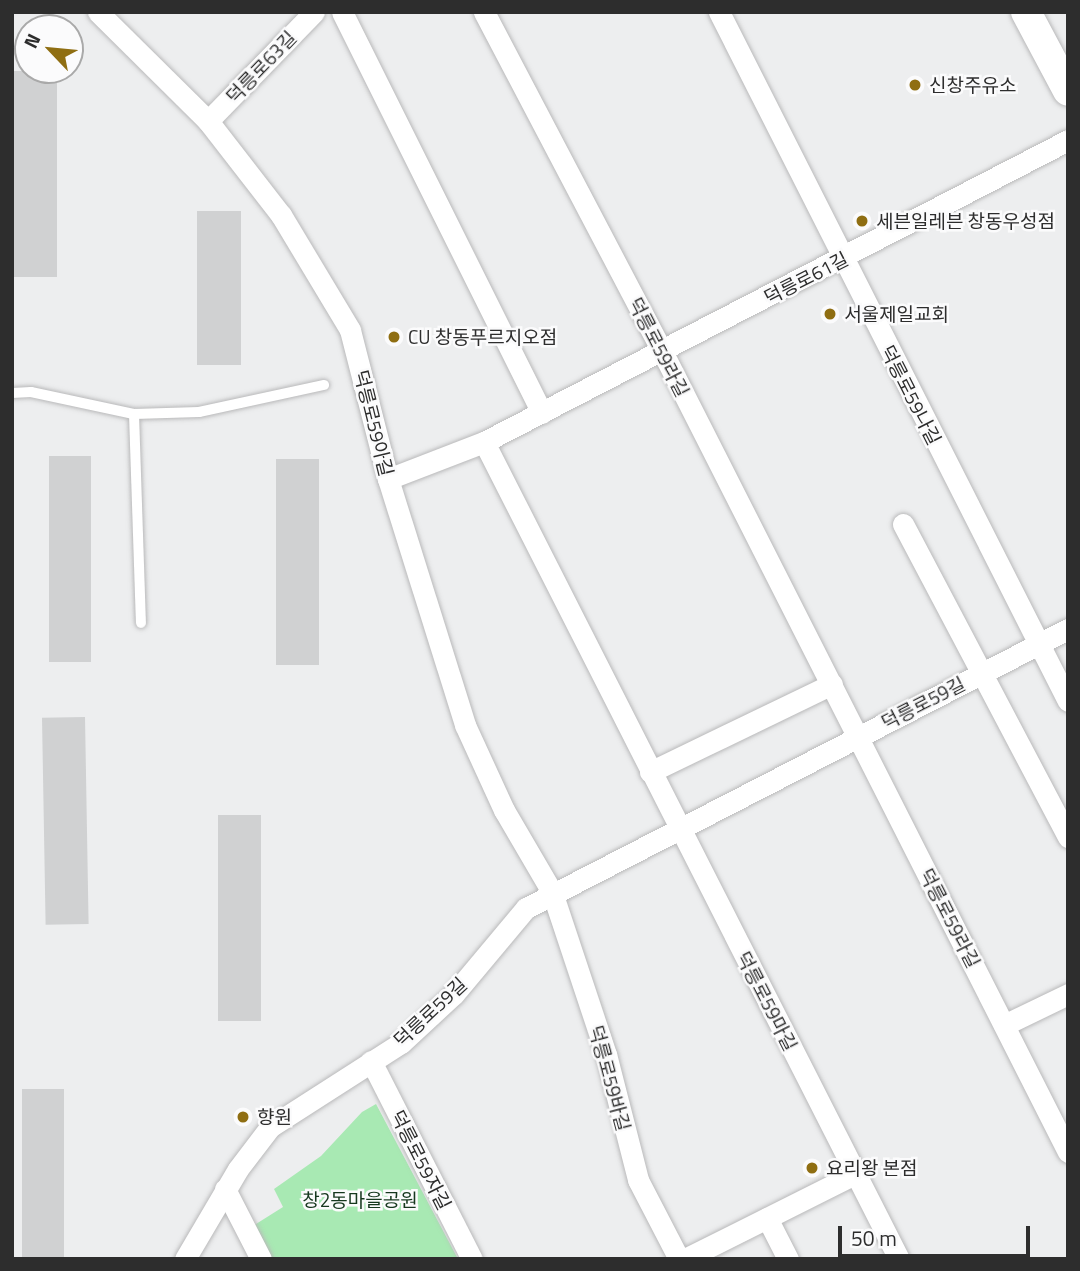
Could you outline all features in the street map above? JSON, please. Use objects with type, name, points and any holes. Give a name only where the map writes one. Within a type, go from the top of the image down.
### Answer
[{"type":"main road","points":[[1026,12],[1068,91]]},
{"type":"street","name":"덕릉로59아길","points":[[98,12],[208,121],[281,215],[350,330],[388,479],[465,725],[504,810],[552,892]]},
{"type":"street","name":"덕릉로63길","points":[[208,121],[314,12]]},
{"type":"street","points":[[342,12],[542,413]]},
{"type":"street","name":"덕릉로59라길","points":[[484,12],[662,351],[1068,1152]]},
{"type":"street","name":"덕릉로59나길","points":[[719,12],[1068,701]]},
{"type":"street","name":"덕릉로61길","points":[[388,479],[484,442],[1068,140]]},
{"type":"street","points":[[484,442],[678,828]]},
{"type":"street","name":"덕릉로59길","points":[[904,524],[1068,836]]},
{"type":"street","name":"덕릉로59길","points":[[184,1259],[225,1189],[270,1127],[401,1043],[454,994],[526,908],[552,892],[1068,629]]},
{"type":"street","points":[[650,772],[832,684]]},
{"type":"street","name":"덕릉로59마길","points":[[678,828],[899,1259]]},
{"type":"street","name":"덕릉로59바길","points":[[552,892],[606,1054],[638,1180],[679,1259]]},
{"type":"street","points":[[1004,1026],[1068,993]]},
{"type":"street","name":"덕릉로59자길","points":[[371,1061],[472,1259]]},
{"type":"street","points":[[685,1259],[855,1174]]},
{"type":"street","points":[[225,1189],[261,1259]]},
{"type":"street","points":[[767,1218],[788,1259]]},
{"type":"lane","points":[[12,393],[31,392],[134,414],[199,412],[324,385]]},
{"type":"lane","points":[[134,414],[141,623]]},
{"type":"green space","name":"창2동마을공원","points":[[376,1104],[458,1259],[271,1259],[253,1226],[283,1207],[274,1189],[321,1156],[362,1112]]},
{"type":"building","points":[[14,84],[57,84],[57,277],[14,277]]},
{"type":"building","points":[[197,211],[241,211],[241,365],[197,365]]},
{"type":"building","points":[[49,456],[91,456],[91,662],[49,662]]},
{"type":"building","points":[[276,459],[319,459],[319,665],[276,665]]},
{"type":"building","points":[[85,717],[89,924],[46,925],[42,718]]},
{"type":"building","points":[[218,815],[261,815],[261,1021],[218,1021]]},
{"type":"building","points":[[22,1089],[64,1089],[64,1259],[22,1259]]},
{"type":"place","name":"신창주유소","points":[[915,85]]},
{"type":"place","name":"세븐일레븐 창동우성점","points":[[862,221]]},
{"type":"place","name":"서울제일교회","points":[[830,314]]},
{"type":"place","name":"CU 창동푸르지오점","points":[[394,337]]},
{"type":"place","name":"향원","points":[[243,1117]]},
{"type":"place","name":"요리왕 본점","points":[[812,1168]]}]
